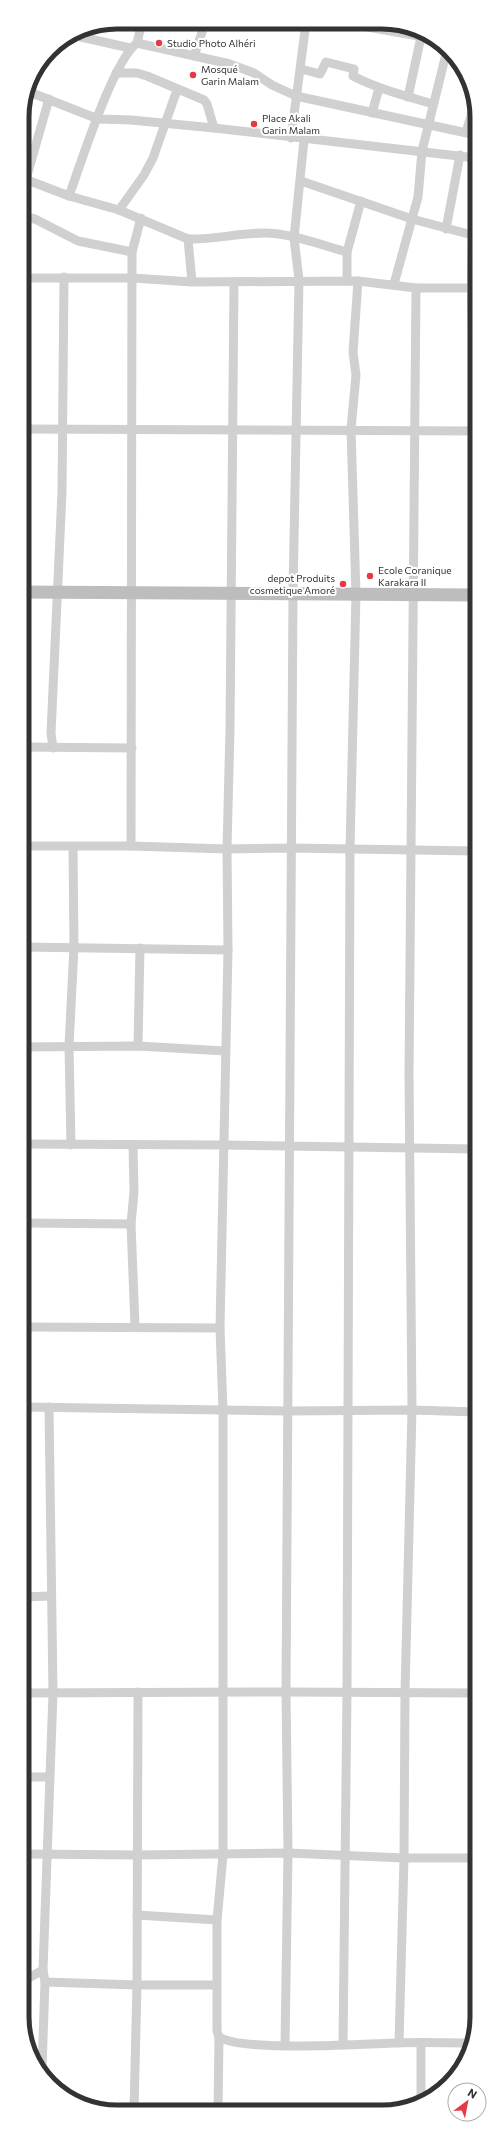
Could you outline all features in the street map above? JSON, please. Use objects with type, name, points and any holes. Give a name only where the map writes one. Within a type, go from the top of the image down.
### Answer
[{"type":"street","points":[[69,196],[116,73],[134,46],[140,29]]},
{"type":"street","points":[[194,56],[203,29]]},
{"type":"street","points":[[291,138],[305,29]]},
{"type":"street","points":[[378,29],[414,36]]},
{"type":"street","points":[[81,37],[194,56],[230,64],[254,73],[272,85],[296,96],[470,133]]},
{"type":"street","points":[[408,97],[422,38]]},
{"type":"street","points":[[394,284],[418,197],[422,151],[445,56]]},
{"type":"street","points":[[301,69],[320,74],[326,62],[354,68],[353,76],[379,88],[433,104]]},
{"type":"street","points":[[116,73],[137,73],[206,102],[214,128]]},
{"type":"street","points":[[372,113],[379,88]]},
{"type":"street","points":[[119,210],[144,175],[153,158],[177,90]]},
{"type":"street","points":[[33,93],[98,119],[166,123],[304,140],[470,157]]},
{"type":"street","points":[[29,162],[49,99]]},
{"type":"street","points":[[466,132],[470,120]]},
{"type":"street","points":[[285,2045],[288,1853],[286,1692],[288,1147],[293,593],[300,280],[294,238],[304,140]]},
{"type":"street","points":[[446,229],[460,155]]},
{"type":"street","points":[[29,180],[69,196],[119,210],[141,218],[188,239],[210,240],[238,234],[265,233],[294,238],[347,252]]},
{"type":"street","points":[[301,181],[412,219],[470,235]]},
{"type":"street","points":[[346,281],[347,252],[361,201]]},
{"type":"street","points":[[29,218],[78,241],[132,252]]},
{"type":"street","points":[[131,846],[132,252],[141,218]]},
{"type":"street","points":[[188,239],[192,282]]},
{"type":"street","points":[[53,748],[51,733],[58,593],[64,277]]},
{"type":"street","points":[[29,278],[133,278],[192,282],[300,280],[358,281],[394,284],[416,288],[470,288]]},
{"type":"street","points":[[343,2045],[347,1692],[350,849],[356,594],[351,429],[356,375],[353,352],[358,281]]},
{"type":"street","points":[[218,2105],[219,2037],[216,1985],[217,1920],[223,1855],[222,1692],[224,1410],[220,1328],[228,950],[227,849],[234,430],[234,282]]},
{"type":"street","points":[[399,2043],[404,1858],[405,1693],[412,1410],[409,1148],[412,850],[412,596],[416,288]]},
{"type":"street","points":[[29,429],[62,430],[131,428],[470,431]]},
{"type":"street","points":[[29,592],[132,591],[412,596],[470,595]]},
{"type":"street","points":[[29,747],[132,748]]},
{"type":"street","points":[[29,846],[131,846],[227,849],[291,848],[470,851]]},
{"type":"street","points":[[71,1145],[69,1046],[74,947],[73,847]]},
{"type":"street","points":[[29,947],[228,950]]},
{"type":"street","points":[[138,1046],[140,948]]},
{"type":"street","points":[[29,1047],[138,1046],[225,1051]]},
{"type":"street","points":[[29,1144],[224,1145],[470,1149]]},
{"type":"street","points":[[133,1145],[134,1192],[132,1224],[135,1326]]},
{"type":"street","points":[[29,1223],[132,1224]]},
{"type":"street","points":[[29,1327],[135,1326],[220,1328]]},
{"type":"street","points":[[29,1407],[348,1412],[412,1410],[470,1412]]},
{"type":"street","points":[[42,2063],[48,1777],[53,1693],[50,1596],[48,1407]]},
{"type":"street","points":[[29,1597],[50,1596]]},
{"type":"street","points":[[134,2105],[137,1985],[138,1692]]},
{"type":"street","points":[[29,1693],[470,1693]]},
{"type":"street","points":[[29,1777],[48,1777]]},
{"type":"street","points":[[29,1854],[223,1855],[288,1853],[344,1854],[404,1858],[470,1858]]},
{"type":"street","points":[[137,1915],[217,1920]]},
{"type":"street","points":[[29,1978],[43,1970]]},
{"type":"street","points":[[45,1982],[137,1985],[216,1985]]},
{"type":"street","points":[[219,2037],[226,2042],[235,2044],[343,2045],[466,2043]]},
{"type":"street","points":[[421,2044],[421,2096]]},
{"type":"place","name":"Studio Photo Alhéri","points":[[159,43]]},
{"type":"place","name":"Mosqué Garin Malam","points":[[193,75]]},
{"type":"place","name":"Place Akali Garin Malam","points":[[254,124]]},
{"type":"place","name":"Ecole Coranique Karakara II","points":[[370,576]]},
{"type":"place","name":"depot Produits cosmetique Amoré","points":[[343,584]]}]
